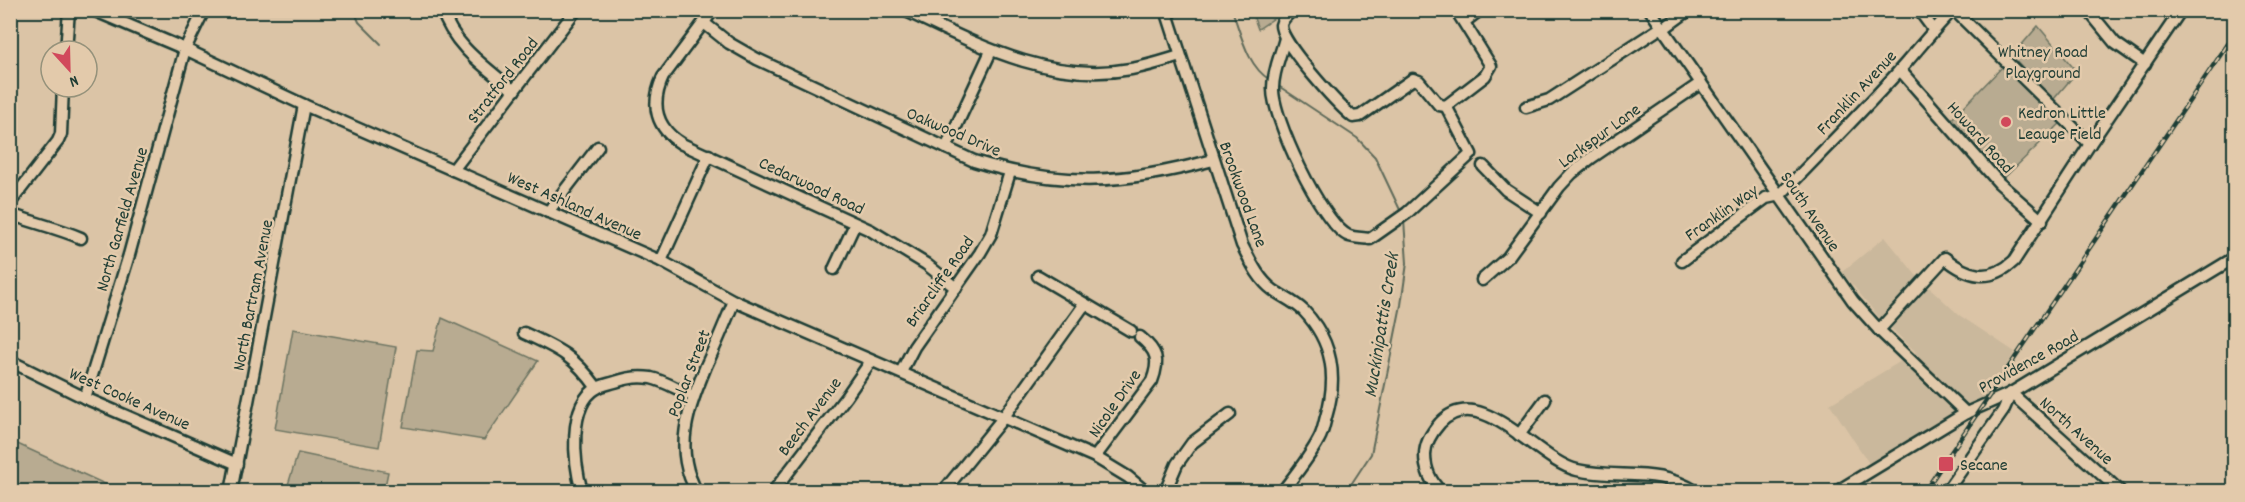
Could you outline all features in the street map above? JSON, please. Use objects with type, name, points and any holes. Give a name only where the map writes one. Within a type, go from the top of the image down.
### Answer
[{"type":"street","points":[[67,39],[69,10]]},
{"type":"street","name":"West Ashland Avenue","points":[[93,10],[661,261],[734,301],[1095,457],[1128,477],[1146,492]]},
{"type":"street","name":"North Garfield Avenue","points":[[85,398],[129,255],[185,49],[204,10]]},
{"type":"street","points":[[441,10],[449,29],[459,44],[514,91]]},
{"type":"street","name":"Stratford Road","points":[[453,170],[576,10]]},
{"type":"street","points":[[704,23],[713,10]]},
{"type":"street","points":[[904,10],[991,51],[1032,65],[1056,70],[1094,72],[1131,69],[1180,56]]},
{"type":"street","name":"Brookwood Lane","points":[[1166,10],[1242,245],[1255,270],[1270,288],[1302,308],[1317,326],[1329,351],[1334,374],[1330,406],[1321,437],[1305,463],[1282,492]]},
{"type":"street","points":[[1293,10],[1283,20],[1281,27],[1285,38],[1320,84],[1353,117],[1360,116],[1413,79],[1419,81],[1439,105],[1446,106],[1485,76],[1491,66],[1456,10]]},
{"type":"street","points":[[1464,22],[1480,10]]},
{"type":"street","name":"South Avenue","points":[[1650,10],[1853,301],[1879,330],[1966,413]]},
{"type":"street","points":[[1526,107],[1549,100],[1689,10]]},
{"type":"street","points":[[1918,10],[1933,29]]},
{"type":"street","points":[[1954,10],[2090,144]]},
{"type":"street","name":"Franklin Avenue","points":[[1780,195],[1845,130],[1900,70],[1933,29],[1954,10]]},
{"type":"street","points":[[2088,10],[2115,43],[2145,64]]},
{"type":"street","points":[[1879,330],[1945,258],[1958,269],[1981,276],[1998,273],[2020,254],[2090,144],[2181,10]]},
{"type":"street","name":"Cedarwood Road","points":[[704,23],[663,77],[656,97],[657,115],[661,126],[673,138],[855,224],[926,264],[956,288]]},
{"type":"street","name":"Oakwood Drive","points":[[704,23],[729,43],[757,59],[974,161],[1010,172],[1058,180],[1107,180],[1149,176],[1213,160]]},
{"type":"street","points":[[1285,38],[1273,83],[1281,127],[1289,147],[1329,217],[1347,236],[1370,239],[1403,216],[1471,154],[1446,106]]},
{"type":"street","points":[[946,148],[991,51]]},
{"type":"street","name":"Howard Road","points":[[1900,70],[2005,189],[2042,221]]},
{"type":"street","name":"Larkspur Lane","points":[[1482,280],[1508,257],[1559,187],[1578,168],[1701,83]]},
{"type":"street","points":[[10,203],[58,141],[61,134],[62,99]]},
{"type":"street","name":"North Bartram Avenue","points":[[231,492],[304,105]]},
{"type":"street","points":[[548,212],[598,147]]},
{"type":"street","points":[[661,261],[709,155]]},
{"type":"street","points":[[1483,166],[1506,190],[1541,213]]},
{"type":"street","name":"Briarcliffe Road","points":[[901,372],[914,347],[991,234],[1010,172]]},
{"type":"street","name":"Franklin Way","points":[[1682,261],[1766,198],[1780,195]]},
{"type":"street","points":[[10,214],[81,238]]},
{"type":"street","points":[[834,269],[855,224]]},
{"type":"street","name":"Providence Road","points":[[1836,492],[1966,413],[2012,393],[2235,258]]},
{"type":"street","name":"Nicole Drive","points":[[1038,276],[1136,334],[1151,346],[1155,354],[1156,371],[1152,381],[1095,457]]},
{"type":"street","name":"Poplar Street","points":[[697,492],[687,467],[683,443],[685,423],[734,301]]},
{"type":"street","points":[[943,492],[1003,418],[1084,305]]},
{"type":"street","points":[[524,333],[568,355],[583,369],[597,388]]},
{"type":"street","name":"West Cooke Avenue","points":[[10,361],[85,398],[237,464]]},
{"type":"street","name":"Beech Avenue","points":[[773,492],[871,361]]},
{"type":"street","points":[[582,492],[575,433],[579,411],[586,399],[597,388],[626,378],[651,378],[694,396]]},
{"type":"street","points":[[1946,492],[2003,411],[2012,393]]},
{"type":"street","name":"North Avenue","points":[[2012,393],[2121,492]]},
{"type":"street","points":[[1519,435],[1545,400]]},
{"type":"street","points":[[1441,492],[1433,484],[1425,465],[1425,447],[1434,429],[1445,417],[1462,411],[1493,416],[1549,457],[1575,470],[1659,476],[1682,482],[1697,492]]},
{"type":"street","points":[[1165,492],[1178,464],[1192,443],[1230,414]]},
{"type":"shaded area","points":[[1885,237],[1916,275],[1959,315],[2015,352],[1986,397],[1870,465],[1830,404],[1916,352],[1878,316],[1842,272]]},
{"type":"green space","points":[[1251,10],[1285,11],[1258,29]]},
{"type":"green space","name":"Whitney Road Playground","points":[[2038,26],[2077,72],[2053,100],[2012,56]]},
{"type":"green space","name":"Kedron Little Leauge Field","points":[[2007,62],[2065,119],[1999,183],[1947,124]]},
{"type":"green space","points":[[442,318],[538,361],[484,440],[403,427],[417,350],[433,351]]},
{"type":"green space","points":[[293,329],[396,347],[379,447],[275,429]]},
{"type":"green space","points":[[11,441],[120,491],[11,491]]},
{"type":"green space","points":[[298,453],[388,472],[384,491],[286,491]]},
{"type":"waterway","points":[[354,10],[359,22],[381,44]]},
{"type":"waterway","name":"Muckinipattis Creek","points":[[1232,10],[1250,58],[1262,74],[1270,80]]},
{"type":"waterway","name":"Muckinipattis Creek","points":[[1277,85],[1357,138],[1375,157],[1401,212]]},
{"type":"waterway","name":"Muckinipattis Creek","points":[[1346,492],[1371,454],[1401,305],[1407,263],[1404,220]]},
{"type":"railway","points":[[1924,492],[2234,35]]},
{"type":"place","name":"Kedron Little Leauge Field","points":[[2006,122]]},
{"type":"place","name":"Secane","points":[[1946,464]]}]
